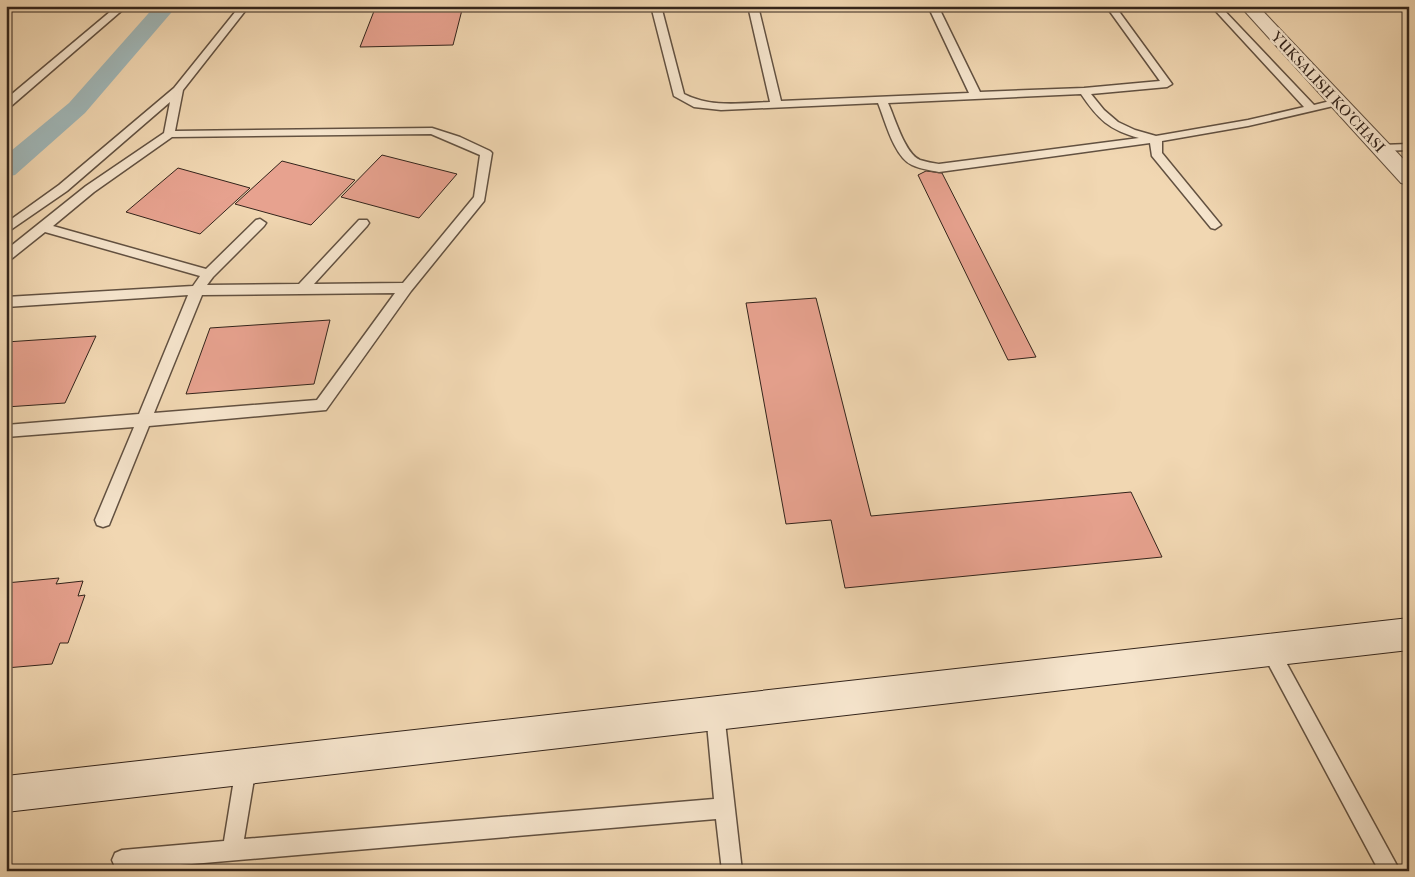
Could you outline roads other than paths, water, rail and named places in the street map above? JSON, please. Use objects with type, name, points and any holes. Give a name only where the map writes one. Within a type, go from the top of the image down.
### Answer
[{"type":"street","name":"YUKSALISH KO’CHASI","points":[[1248,6],[1409,178]]},
{"type":"street","points":[[6,794],[1409,634]]},
{"type":"lane","points":[[6,105],[123,6]]},
{"type":"lane","points":[[6,229],[63,188],[178,90],[245,6]]},
{"type":"lane","points":[[656,6],[679,96],[698,106],[721,107],[1084,91],[1167,84],[1110,6]]},
{"type":"lane","points":[[753,6],[776,104]]},
{"type":"lane","points":[[933,6],[976,96]]},
{"type":"lane","points":[[1215,6],[1312,108]]},
{"type":"lane","points":[[169,134],[178,90]]},
{"type":"lane","points":[[1084,91],[1100,114],[1121,130],[1156,138]]},
{"type":"lane","points":[[882,100],[895,130],[898,144],[914,162],[939,168],[1006,160],[1248,124],[1338,102]]},
{"type":"lane","points":[[6,258],[90,189],[169,134],[432,132],[456,139],[486,153],[480,198],[406,288],[321,406],[144,419],[6,432]]},
{"type":"lane","points":[[1156,138],[1156,154],[1215,225]]},
{"type":"lane","points":[[1381,148],[1409,147]]},
{"type":"lane","points":[[103,520],[197,290],[208,274],[260,223]]},
{"type":"lane","points":[[302,289],[363,224]]},
{"type":"lane","points":[[43,227],[208,274]]},
{"type":"lane","points":[[6,302],[197,290],[406,288]]},
{"type":"lane","points":[[1270,650],[1390,871]]},
{"type":"lane","points":[[715,713],[732,871]]},
{"type":"lane","points":[[232,851],[246,767]]},
{"type":"lane","points":[[122,860],[726,808]]},
{"type":"waterway","points":[[6,169],[77,108],[167,6]]}]
